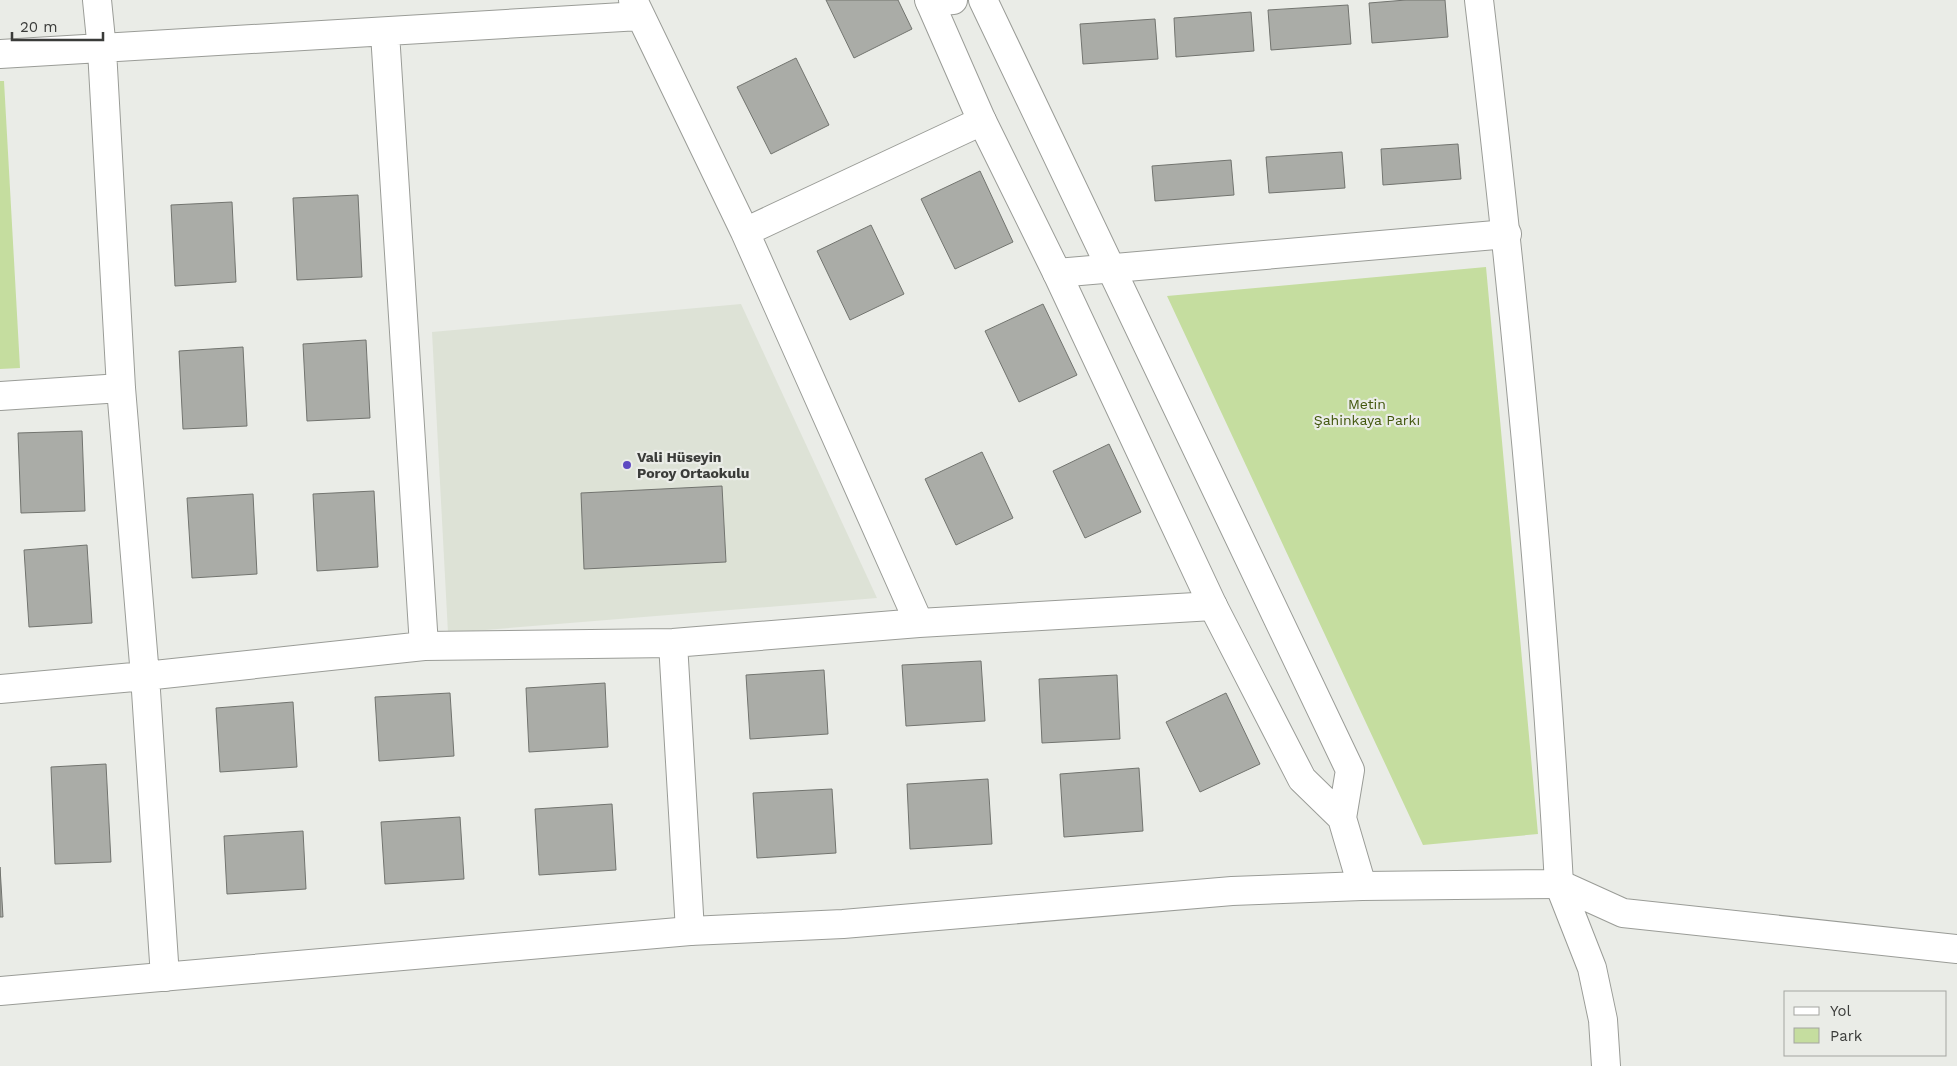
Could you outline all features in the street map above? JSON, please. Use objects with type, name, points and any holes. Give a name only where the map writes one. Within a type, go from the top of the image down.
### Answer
[{"type":"street","points":[[96,0],[102,50],[121,388],[145,676],[165,977]]},
{"type":"street","points":[[983,0],[1350,770],[1342,818],[1362,886]]},
{"type":"street","points":[[1479,0],[1507,234],[1551,730],[1559,884],[1592,968],[1603,1020],[1606,1066]]},
{"type":"street","points":[[937,1],[982,121],[1058,273],[1212,606],[1302,779],[1342,818]]},
{"type":"street","points":[[0,54],[102,50],[385,32],[637,8],[745,232],[918,623]]},
{"type":"street","points":[[385,32],[424,646]]},
{"type":"street","points":[[745,232],[982,121]]},
{"type":"street","points":[[1058,273],[1507,234]]},
{"type":"street","points":[[0,396],[121,388]]},
{"type":"street","points":[[0,689],[145,676],[424,646],[673,643],[918,623],[1212,606]]},
{"type":"street","points":[[673,643],[690,930]]},
{"type":"street","points":[[0,991],[690,930],[843,924],[1232,891],[1362,886],[1559,884],[1623,913],[1957,949]]},
{"type":"shaded area","name":"Vali Hüseyin Poroy Ortaokulu","points":[[741,304],[877,598],[448,633],[432,332]]},
{"type":"green space","points":[[0,81],[4,81],[20,368],[0,369]]},
{"type":"green space","name":"Metin Şahinkaya Parkı","points":[[1486,267],[1538,834],[1423,845],[1167,296]]},
{"type":"building","points":[[826,0],[898,0],[912,29],[854,58]]},
{"type":"building","points":[[1406,0],[1445,0],[1448,37],[1372,43],[1369,3]]},
{"type":"building","points":[[1348,5],[1351,44],[1271,50],[1268,10]]},
{"type":"building","points":[[1251,12],[1254,51],[1176,57],[1174,18]]},
{"type":"building","points":[[1155,19],[1158,59],[1083,64],[1080,24]]},
{"type":"building","points":[[796,58],[829,125],[771,154],[737,87]]},
{"type":"building","points":[[1458,144],[1461,179],[1383,185],[1381,149]]},
{"type":"building","points":[[1342,152],[1345,188],[1269,193],[1266,157]]},
{"type":"building","points":[[1231,160],[1234,195],[1155,201],[1152,166]]},
{"type":"building","points":[[980,171],[1013,242],[955,269],[921,199]]},
{"type":"building","points":[[358,195],[362,277],[297,280],[293,198]]},
{"type":"building","points":[[232,202],[236,282],[175,286],[171,205]]},
{"type":"building","points":[[871,225],[904,294],[850,320],[817,251]]},
{"type":"building","points":[[1043,304],[1077,375],[1019,402],[985,331]]},
{"type":"building","points":[[366,340],[370,418],[307,421],[303,344]]},
{"type":"building","points":[[243,347],[247,426],[183,429],[179,351]]},
{"type":"building","points":[[82,431],[85,511],[21,513],[18,433]]},
{"type":"building","points":[[1109,444],[1141,512],[1085,538],[1053,471]]},
{"type":"building","points":[[982,452],[1013,518],[956,545],[925,479]]},
{"type":"building","points":[[722,486],[726,562],[584,569],[581,493]]},
{"type":"building","points":[[374,491],[378,567],[317,571],[313,494]]},
{"type":"building","points":[[253,494],[257,574],[192,578],[187,498]]},
{"type":"building","points":[[87,545],[92,623],[29,627],[24,550]]},
{"type":"building","points":[[981,661],[985,721],[906,726],[902,665]]},
{"type":"building","points":[[824,670],[828,734],[750,739],[746,675]]},
{"type":"building","points":[[1117,675],[1120,739],[1042,743],[1039,679]]},
{"type":"building","points":[[605,683],[608,747],[529,752],[526,688]]},
{"type":"building","points":[[450,693],[454,756],[379,761],[375,697]]},
{"type":"building","points":[[1226,693],[1260,764],[1200,792],[1166,722]]},
{"type":"building","points":[[293,702],[297,767],[220,772],[216,708]]},
{"type":"building","points":[[106,764],[111,862],[55,864],[51,767]]},
{"type":"building","points":[[1139,768],[1143,831],[1064,837],[1060,774]]},
{"type":"building","points":[[988,779],[992,844],[910,849],[907,784]]},
{"type":"building","points":[[832,789],[836,853],[757,858],[753,793]]},
{"type":"building","points":[[612,804],[616,870],[539,875],[535,809]]},
{"type":"building","points":[[460,817],[464,879],[385,884],[381,822]]},
{"type":"building","points":[[303,831],[306,889],[227,894],[224,836]]},
{"type":"building","points":[[0,867],[3,917],[0,917]]},
{"type":"place","name":"Vali Hüseyin Poroy Ortaokulu","points":[[627,465]]}]
